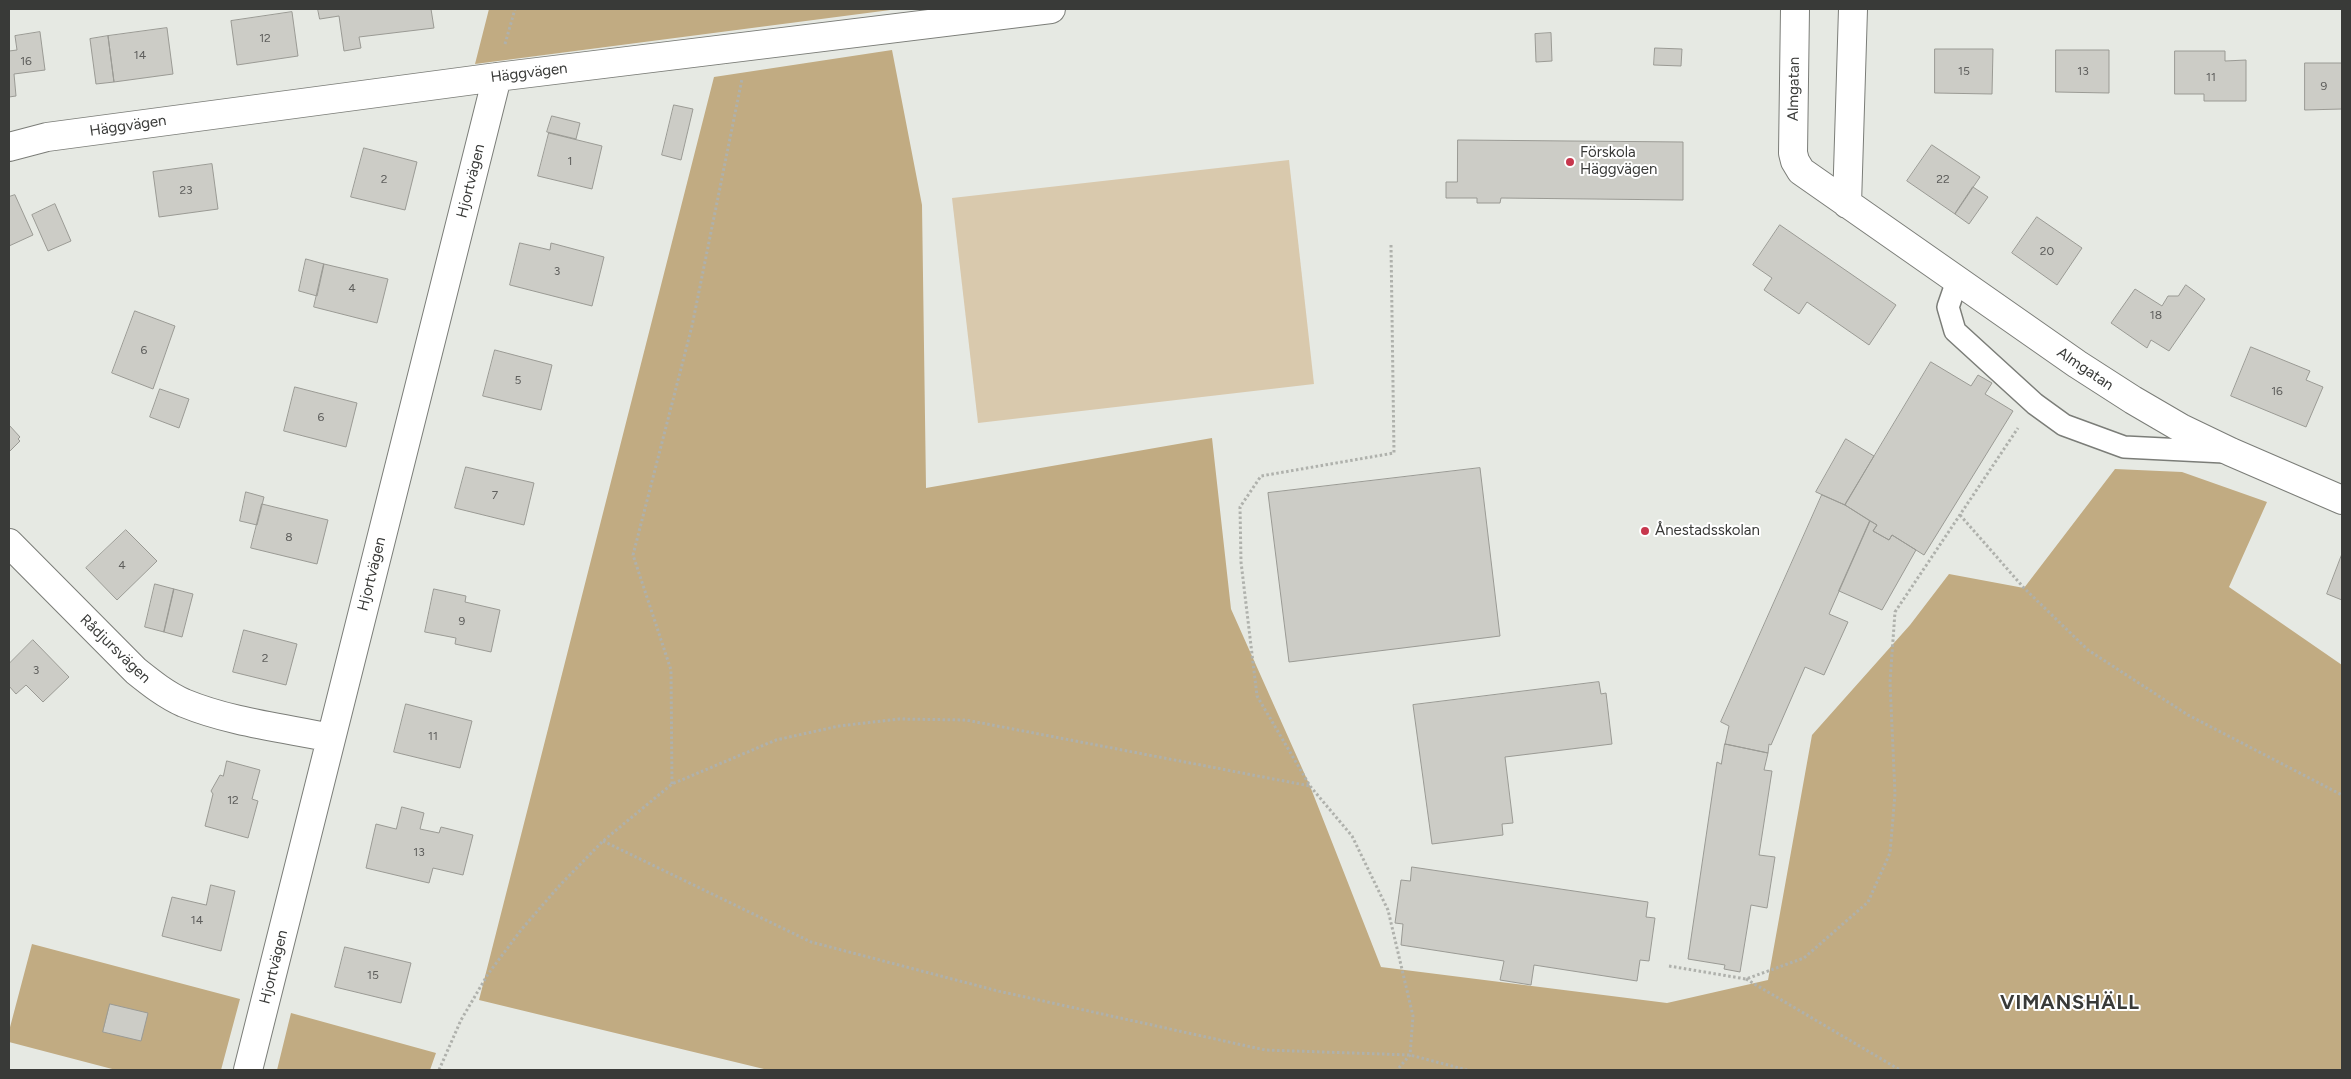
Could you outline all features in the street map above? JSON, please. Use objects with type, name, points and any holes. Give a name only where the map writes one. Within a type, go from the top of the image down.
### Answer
[{"type":"street","name":"Häggvägen","points":[[9,147],[47,137],[497,77],[1051,9]]},
{"type":"street","name":"Almgatan","points":[[1795,9],[1795,161],[1809,177],[2077,364],[2133,400],[2181,428],[2230,452],[2342,500]]},
{"type":"street","points":[[1848,204],[1853,9]]},
{"type":"street","name":"Hjortvägen","points":[[248,1070],[497,77]]},
{"type":"street","name":"Rådjursvägen","points":[[9,543],[136,671],[158,689],[183,702],[211,712],[331,738]]},
{"type":"lane","points":[[1958,280],[1948,308],[1955,331],[2035,404],[2064,424],[2124,448],[2230,452]]},
{"type":"path","points":[[672,784],[671,670],[633,555],[692,326],[749,46]]},
{"type":"path","points":[[1391,245],[1394,453],[1261,476],[1240,508],[1241,562],[1257,696],[1310,786],[1352,836],[1388,910],[1413,1016],[1410,1054],[1397,1070]]},
{"type":"path","points":[[1746,980],[1804,958],[1868,902],[1890,853],[1895,794],[1890,682],[1895,612],[2035,404]]},
{"type":"path","points":[[1960,515],[2024,588],[2088,650],[2188,715],[2342,795]]},
{"type":"path","points":[[439,1070],[461,1020],[488,974],[521,930],[560,885],[604,841],[672,784],[776,740],[839,726],[899,718],[966,720],[1310,786]]},
{"type":"path","points":[[604,841],[811,942],[998,992],[1265,1050],[1410,1054],[1467,1070]]},
{"type":"path","points":[[1669,966],[1746,980],[1900,1070]]},
{"type":"shaded area","points":[[489,9],[898,9],[475,64]]},
{"type":"shaded area","points":[[892,50],[922,205],[926,488],[1212,438],[1231,609],[1310,786],[1381,967],[1667,1003],[1768,980],[1812,735],[1910,625],[1949,574],[2024,588],[2115,469],[2182,472],[2267,502],[2229,587],[2342,665],[2342,1070],[768,1070],[479,1000],[714,77]]},
{"type":"shaded area","points":[[1289,160],[1314,384],[978,423],[952,198]]},
{"type":"shaded area","points":[[32,944],[240,999],[221,1070],[116,1070],[9,1042],[9,1031]]},
{"type":"shaded area","points":[[291,1013],[436,1053],[430,1070],[277,1070]]},
{"type":"building","points":[[318,9],[431,9],[434,28],[359,37],[361,48],[344,51],[339,16],[320,19]]},
{"type":"building","points":[[292,12],[298,56],[237,65],[231,21]]},
{"type":"building","points":[[167,28],[173,74],[114,82],[108,36]]},
{"type":"building","points":[[40,32],[45,70],[14,74],[16,96],[9,97],[9,51],[17,50],[15,36]]},
{"type":"building","points":[[1551,33],[1552,61],[1536,62],[1535,34]]},
{"type":"building","points":[[108,36],[114,82],[96,84],[90,39]]},
{"type":"building","points":[[1655,48],[1682,49],[1681,66],[1654,65]]},
{"type":"building","points":[[1935,49],[1993,49],[1992,94],[1935,93]]},
{"type":"building","points":[[2056,50],[2109,50],[2109,93],[2056,92]]},
{"type":"building","points":[[2175,51],[2225,51],[2225,61],[2246,60],[2246,101],[2204,101],[2204,94],[2175,94]]},
{"type":"building","points":[[2305,63],[2342,63],[2342,109],[2305,110]]},
{"type":"building","points":[[674,105],[693,109],[681,160],[662,155]]},
{"type":"building","points":[[552,116],[580,123],[576,139],[547,132]]},
{"type":"building","points":[[549,133],[602,146],[592,189],[538,176]]},
{"type":"building","name":"Förskola Häggvägen","points":[[1458,140],[1683,142],[1683,200],[1501,198],[1500,203],[1477,203],[1477,198],[1446,198],[1446,182],[1457,182]]},
{"type":"building","points":[[1932,145],[1980,177],[1955,214],[1907,181]]},
{"type":"building","points":[[364,148],[417,162],[405,210],[351,197]]},
{"type":"building","points":[[212,164],[218,209],[159,217],[153,172]]},
{"type":"building","points":[[1973,187],[1988,197],[1969,224],[1955,214]]},
{"type":"building","points":[[15,195],[33,235],[9,246],[9,197]]},
{"type":"building","points":[[55,204],[71,241],[48,251],[32,215]]},
{"type":"building","points":[[2037,217],[2082,248],[2057,285],[2012,253]]},
{"type":"building","points":[[1780,225],[1896,305],[1869,345],[1807,302],[1799,314],[1764,290],[1772,278],[1753,265]]},
{"type":"building","points":[[520,243],[550,250],[551,243],[604,257],[592,306],[510,285]]},
{"type":"building","points":[[306,259],[324,264],[317,296],[299,291]]},
{"type":"building","points":[[324,264],[388,279],[377,323],[314,307]]},
{"type":"building","points":[[2186,285],[2205,299],[2169,351],[2151,340],[2147,348],[2111,323],[2135,289],[2162,306],[2168,296],[2178,296]]},
{"type":"building","points":[[135,311],[175,326],[153,389],[112,373]]},
{"type":"building","points":[[2251,347],[2310,371],[2306,380],[2323,387],[2306,427],[2231,396]]},
{"type":"building","points":[[495,350],[552,365],[541,410],[483,396]]},
{"type":"building","points":[[1931,362],[1971,386],[1978,375],[1992,383],[1985,394],[2013,411],[1924,555],[1892,535],[1889,540],[1873,531],[1877,525],[1845,505]]},
{"type":"building","points":[[295,387],[357,403],[346,447],[284,431]]},
{"type":"building","points":[[160,389],[189,399],[179,428],[150,417]]},
{"type":"building","points":[[9,425],[20,437],[18,439],[20,441],[9,452]]},
{"type":"building","points":[[1846,439],[1874,456],[1845,505],[1816,492]]},
{"type":"building","points":[[466,467],[534,483],[524,525],[455,508]]},
{"type":"building","points":[[1480,468],[1500,636],[1289,662],[1268,493]]},
{"type":"building","points":[[246,492],[264,497],[257,525],[240,521]]},
{"type":"building","points":[[1822,495],[1845,505],[1870,521],[1829,614],[1848,622],[1824,675],[1805,667],[1771,745],[1769,744],[1768,753],[1725,744],[1729,726],[1721,722]]},
{"type":"building","points":[[262,504],[328,520],[317,564],[251,548]]},
{"type":"building","points":[[1870,521],[1877,525],[1873,531],[1889,540],[1892,535],[1916,550],[1882,610],[1839,591]]},
{"type":"building","points":[[126,530],[157,561],[117,600],[86,568]]},
{"type":"building","points":[[2342,554],[2342,600],[2327,594]]},
{"type":"building","points":[[155,584],[174,589],[164,632],[145,627]]},
{"type":"building","points":[[174,589],[193,594],[182,637],[164,632]]},
{"type":"building","points":[[434,589],[466,596],[465,602],[500,610],[491,652],[455,644],[456,638],[425,632]]},
{"type":"building","points":[[244,630],[297,644],[286,685],[233,672]]},
{"type":"building","points":[[33,640],[69,677],[43,702],[26,685],[16,694],[9,686],[9,664]]},
{"type":"building","points":[[1599,682],[1601,694],[1606,693],[1612,744],[1505,757],[1513,823],[1502,824],[1503,835],[1432,844],[1413,705]]},
{"type":"building","points":[[406,704],[472,721],[460,768],[394,752]]},
{"type":"building","points":[[1725,744],[1768,753],[1764,770],[1772,771],[1759,855],[1775,857],[1767,908],[1751,905],[1740,972],[1724,969],[1725,965],[1688,959],[1717,762],[1721,764]]},
{"type":"building","points":[[227,761],[260,770],[252,799],[258,801],[248,838],[205,826],[213,794],[211,791],[220,775],[223,776]]},
{"type":"building","points":[[402,807],[424,813],[420,829],[439,833],[441,827],[473,835],[463,875],[433,868],[429,883],[366,868],[376,824],[396,829]]},
{"type":"building","points":[[1412,867],[1648,902],[1646,917],[1655,918],[1649,961],[1640,960],[1637,981],[1534,965],[1531,985],[1500,980],[1504,961],[1401,945],[1403,924],[1395,923],[1401,880],[1410,881]]},
{"type":"building","points":[[211,885],[235,891],[221,951],[162,936],[172,897],[206,905]]},
{"type":"building","points":[[345,947],[411,963],[401,1003],[335,987]]},
{"type":"building","points":[[110,1004],[148,1013],[141,1041],[103,1032]]},
{"type":"place","name":"Förskola Häggvägen","points":[[1570,162]]},
{"type":"place","name":"Ånestadsskolan","points":[[1645,531]]},
{"type":"district","name":"VIMANSHÄLL","points":[[2070,1003]]}]
